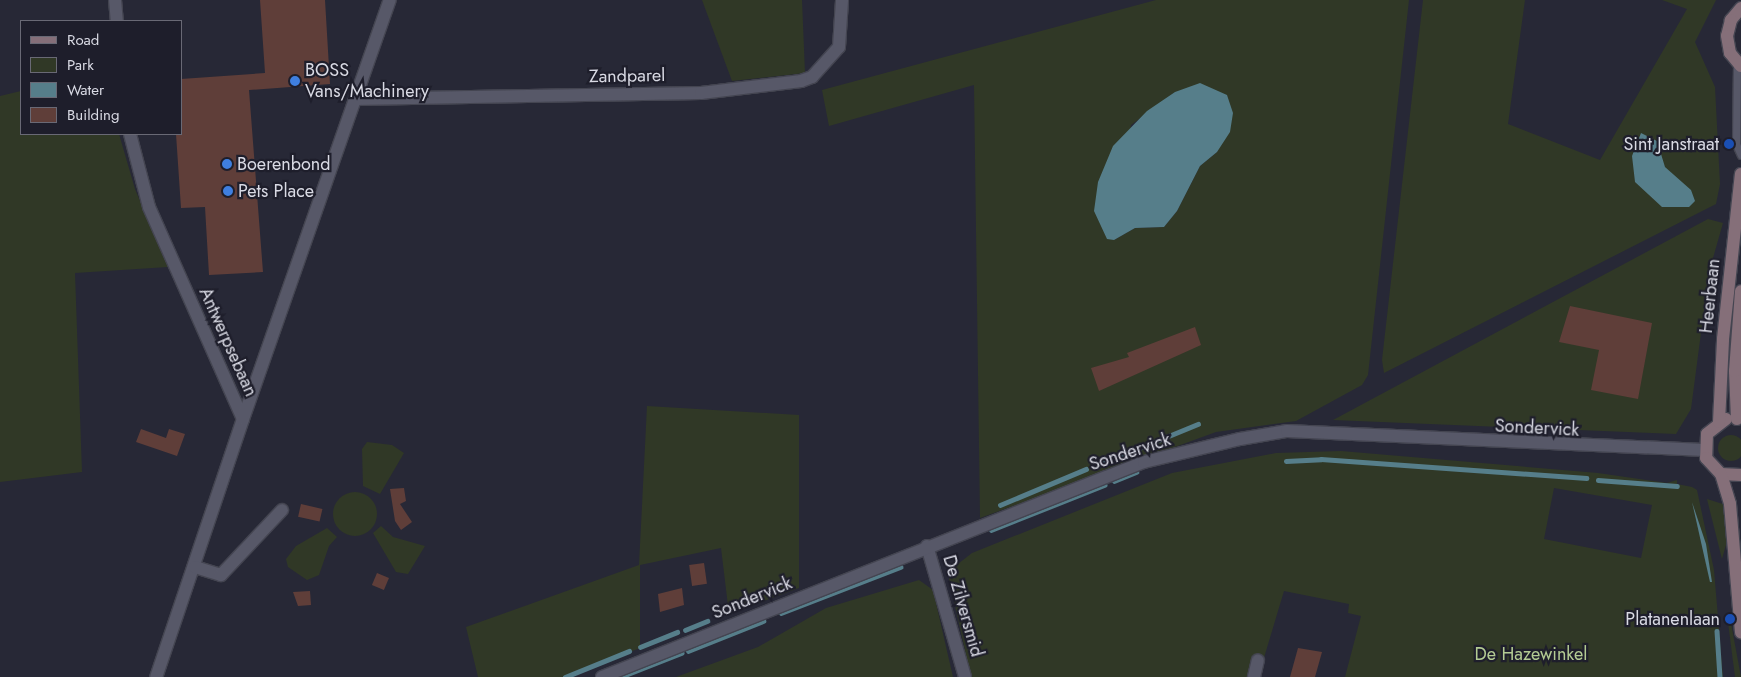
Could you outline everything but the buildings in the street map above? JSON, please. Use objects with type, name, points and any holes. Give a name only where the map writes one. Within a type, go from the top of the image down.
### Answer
[{"type":"main road","points":[[1739,64],[1727,36],[1731,20],[1741,8]]},
{"type":"main road","name":"Heerbaan","points":[[1719,422],[1722,339],[1741,174]]},
{"type":"main road","name":"Heerbaan","points":[[1739,419],[1734,371],[1741,291]]},
{"type":"main road","points":[[1739,419],[1719,422],[1707,434],[1704,450],[1709,465],[1721,474],[1741,475]]},
{"type":"main road","points":[[1721,474],[1730,504],[1741,634]]},
{"type":"street","points":[[116,0],[117,20]]},
{"type":"street","points":[[243,420],[390,0]]},
{"type":"street","name":"Zandparel","points":[[355,99],[701,93],[801,81],[812,77],[839,47],[842,0]]},
{"type":"street","name":"Antwerpsebaan","points":[[130,135],[150,207],[243,420],[156,677]]},
{"type":"street","name":"Sondervick","points":[[602,677],[927,546],[1144,462],[1287,431],[1704,450]]},
{"type":"street","points":[[194,567],[221,575],[282,510]]},
{"type":"street","name":"De Zilversmid","points":[[927,546],[965,677]]},
{"type":"street","points":[[1254,677],[1258,660]]},
{"type":"lane","points":[[1739,64],[1736,144],[1741,155]]},
{"type":"green space","points":[[702,0],[802,0],[805,73],[732,81]]},
{"type":"green space","points":[[1156,0],[1409,0],[1368,375],[1362,385],[1296,421],[1216,432],[980,518],[974,85],[829,126],[822,90]],"holes":[[[1175,92],[1217,152],[1200,166],[1177,211],[1164,227],[1135,228],[1114,240],[1131,125]]]},
{"type":"green space","points":[[1423,0],[1525,0],[1508,124],[1600,160],[1687,9],[1662,0],[1716,0],[1695,42],[1715,87],[1720,184],[1716,204],[1384,373],[1382,360]]},
{"type":"green space","points":[[20,91],[20,135],[119,135],[135,189],[168,267],[75,273],[82,472],[0,482],[0,96]]},
{"type":"green space","points":[[1708,219],[1723,223],[1709,272],[1691,409],[1676,434],[1333,420]]},
{"type":"green space","points":[[647,406],[799,415],[799,588],[729,614],[721,548],[640,565],[640,648],[567,677],[478,677],[466,627],[639,565]]},
{"type":"green space","points":[[1731,435],[1742,442],[1742,454],[1740,457],[1731,461],[1722,457],[1718,448],[1722,439]]},
{"type":"green space","points":[[367,442],[392,445],[404,453],[380,494],[363,486],[362,449]]},
{"type":"green space","name":"De Hazewinkel","points":[[1341,451],[1598,473],[1667,483],[1677,480],[1677,484],[1692,487],[1697,490],[1714,570],[1723,677],[1345,677],[1361,616],[1348,613],[1349,604],[1284,591],[1263,661],[1248,677],[971,677],[949,579],[954,567],[972,553],[1172,473],[1276,453]],"holes":[[[1554,488],[1652,505],[1641,558],[1544,539]]]},
{"type":"green space","points":[[359,492],[371,498],[376,505],[376,523],[371,530],[364,535],[351,536],[339,530],[334,523],[333,510],[339,498],[346,493]]},
{"type":"green space","points":[[1707,499],[1726,505],[1728,538],[1722,559]]},
{"type":"green space","points":[[381,526],[393,537],[425,546],[408,574],[396,572],[373,533]]},
{"type":"green space","points":[[327,528],[337,537],[329,546],[319,575],[307,580],[288,567],[286,559],[296,546]]},
{"type":"green space","points":[[919,580],[933,590],[953,677],[676,677],[758,647],[826,608]]},
{"type":"green space","points":[[1728,622],[1731,623],[1741,677],[1735,677]]},
{"type":"water","points":[[1200,83],[1227,95],[1233,113],[1230,132],[1217,152],[1200,166],[1177,211],[1164,227],[1135,228],[1114,240],[1107,239],[1094,211],[1098,182],[1113,146],[1147,111],[1175,92]]},
{"type":"water","points":[[1641,133],[1657,141],[1665,167],[1691,190],[1695,201],[1689,207],[1662,207],[1635,182],[1632,156]]},
{"type":"water","points":[[1692,502],[1706,544],[1712,582],[1710,582]]},
{"type":"waterway","points":[[1098,465],[1198,424]]},
{"type":"waterway","points":[[1286,461],[1321,459],[1586,478]]},
{"type":"waterway","points":[[1000,505],[1086,469]]},
{"type":"waterway","points":[[1114,481],[1136,472]]},
{"type":"waterway","points":[[1598,480],[1677,486]]},
{"type":"waterway","points":[[991,530],[1104,485]]},
{"type":"waterway","points":[[781,613],[900,567]]},
{"type":"waterway","points":[[685,630],[707,621]]},
{"type":"waterway","points":[[688,651],[763,621]]},
{"type":"waterway","points":[[1717,631],[1720,677]]},
{"type":"waterway","points":[[640,647],[677,632]]},
{"type":"waterway","points":[[565,677],[629,651]]},
{"type":"waterway","points":[[620,677],[681,653]]},
{"type":"place","name":"BOSS Vans/Machinery","points":[[295,81]]},
{"type":"place","name":"Sint Janstraat","points":[[1729,144]]},
{"type":"place","name":"Boerenbond","points":[[227,164]]},
{"type":"place","name":"Pets Place","points":[[228,191]]},
{"type":"place","name":"Platanenlaan","points":[[1730,619]]}]
